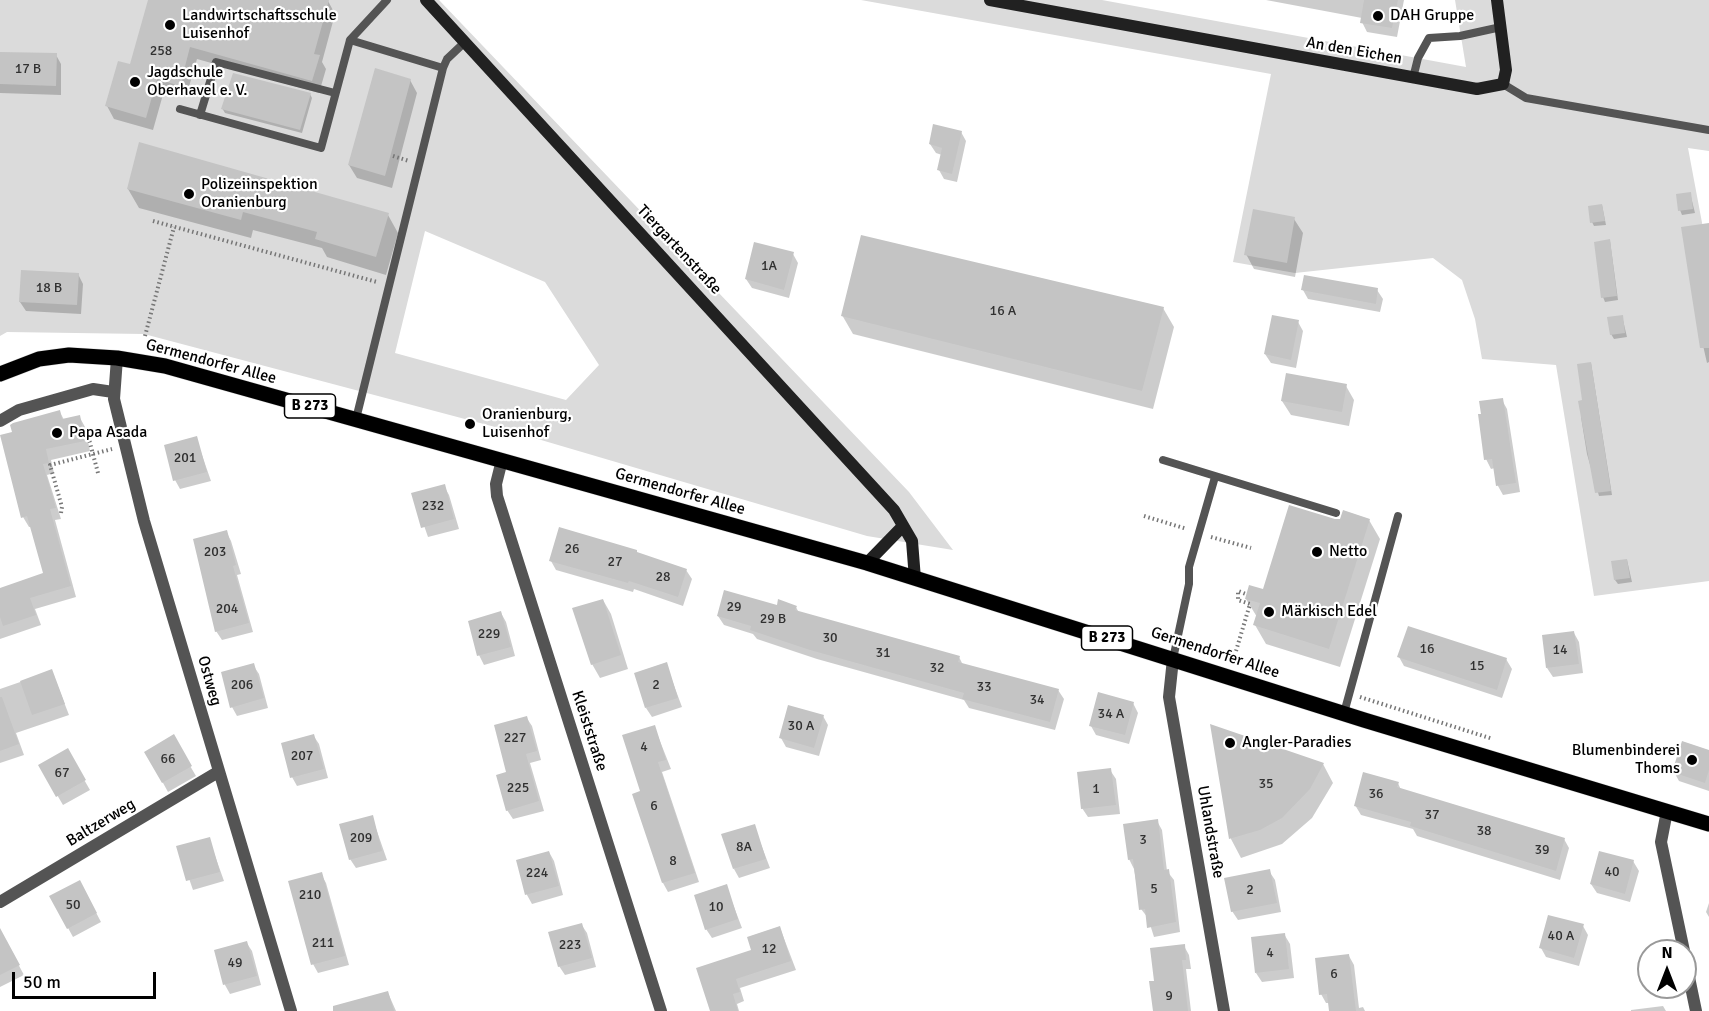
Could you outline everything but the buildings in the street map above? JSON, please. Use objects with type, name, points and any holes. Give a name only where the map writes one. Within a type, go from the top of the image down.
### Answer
[{"type":"main road","name":"Germendorfer Allee","points":[[0,374],[39,359],[59,355],[117,358],[165,366],[867,563],[1344,713],[1709,824]]},
{"type":"street","name":"Tiergartenstraße","points":[[426,0],[766,367],[894,510],[912,541],[915,579]]},
{"type":"street","name":"An den Eichen","points":[[990,0],[1477,89],[1503,84]]},
{"type":"street","points":[[1497,0],[1506,70],[1503,84]]},
{"type":"street","name":"Ostweg","points":[[117,358],[113,393],[144,521],[291,1011]]},
{"type":"street","points":[[0,421],[19,410],[93,389],[113,393]]},
{"type":"street","name":"Kleiststraße","points":[[502,460],[496,484],[497,496],[662,1011]]},
{"type":"street","points":[[867,563],[903,526]]},
{"type":"street","name":"Uhlandstraße","points":[[1173,659],[1169,697],[1224,1011]]},
{"type":"street","name":"Baltzerweg","points":[[0,902],[218,772]]},
{"type":"street","points":[[1668,811],[1661,842],[1681,939]]},
{"type":"lane","points":[[180,109],[321,148],[350,40],[387,0]]},
{"type":"lane","points":[[1413,78],[1418,58],[1429,38],[1460,36],[1501,27]]},
{"type":"lane","points":[[350,40],[444,68]]},
{"type":"lane","points":[[356,419],[444,68],[447,60],[465,42]]},
{"type":"lane","points":[[200,115],[216,62],[335,93]]},
{"type":"lane","points":[[1503,84],[1526,98],[1709,130]]},
{"type":"lane","points":[[1162,460],[1336,513]]},
{"type":"lane","points":[[1173,659],[1190,584],[1189,567],[1215,477]]},
{"type":"lane","points":[[1344,713],[1398,516]]},
{"type":"path","points":[[153,221],[390,285]]},
{"type":"path","points":[[145,336],[174,227]]},
{"type":"path","points":[[86,428],[99,474]]},
{"type":"path","points":[[61,513],[62,507],[50,465],[125,446]]},
{"type":"path","points":[[1236,651],[1250,604],[1238,600],[1238,591],[1246,594]]},
{"type":"shaded area","points":[[0,0],[439,0],[909,492],[953,550],[867,536],[514,432],[144,334],[7,332],[0,336]],"holes":[[[425,231],[545,282],[599,365],[566,400],[395,353]]]},
{"type":"shaded area","points":[[861,0],[1102,0],[1466,67],[1455,0],[1709,0],[1709,151],[1688,148],[1709,260],[1709,581],[1594,596],[1556,365],[1482,359],[1475,319],[1462,280],[1433,258],[1295,273],[1233,262],[1271,74]]},
{"type":"place","name":"DAH Gruppe","points":[[1378,16]]},
{"type":"place","name":"Landwirtschaftsschule Luisenhof","points":[[170,25]]},
{"type":"place","name":"Jagdschule Oberhavel e. V.","points":[[135,82]]},
{"type":"place","name":"Polizeiinspektion Oranienburg","points":[[189,194]]},
{"type":"place","name":"Oranienburg, Luisenhof","points":[[470,424]]},
{"type":"place","name":"Papa Asada","points":[[57,433]]},
{"type":"place","name":"Netto","points":[[1317,552]]},
{"type":"place","name":"Märkisch Edel","points":[[1269,612]]},
{"type":"place","name":"Angler-Paradies","points":[[1230,743]]},
{"type":"place","name":"Blumenbinderei Thoms","points":[[1692,760]]}]
